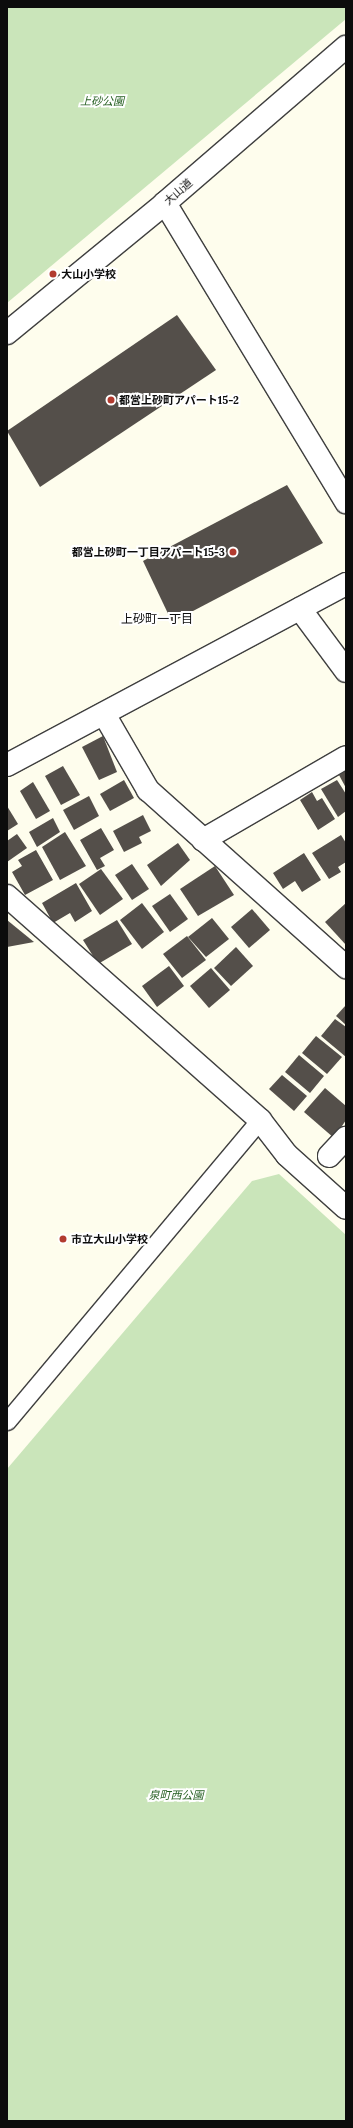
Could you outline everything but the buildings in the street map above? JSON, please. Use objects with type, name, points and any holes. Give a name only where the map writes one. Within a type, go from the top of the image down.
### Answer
[{"type":"street","name":"大山道","points":[[7,332],[166,203],[346,47]]},
{"type":"street","points":[[166,203],[346,502]]},
{"type":"street","points":[[7,765],[346,584]]},
{"type":"street","points":[[300,609],[346,670]]},
{"type":"street","points":[[104,714],[148,790],[346,966]]},
{"type":"street","points":[[203,840],[346,757]]},
{"type":"street","points":[[7,896],[260,1120],[287,1155],[346,1208]]},
{"type":"street","points":[[329,1156],[346,1138]]},
{"type":"lane","points":[[7,1421],[260,1120]]},
{"type":"green space","name":"上砂公園","points":[[7,7],[346,7],[346,19],[7,303]]},
{"type":"green space","name":"泉町西公園","points":[[279,1174],[346,1235],[346,2121],[7,2121],[7,1469],[252,1181]]},
{"type":"place","name":"大山小学校","points":[[53,274]]},
{"type":"place","name":"都営上砂町アパート15-2","points":[[111,400]]},
{"type":"place","name":"都営上砂町一丁目アパート15-3","points":[[233,552]]},
{"type":"place","name":"市立大山小学校","points":[[63,1239]]},
{"type":"district","name":"上砂町一丁目","points":[[157,619]]}]
